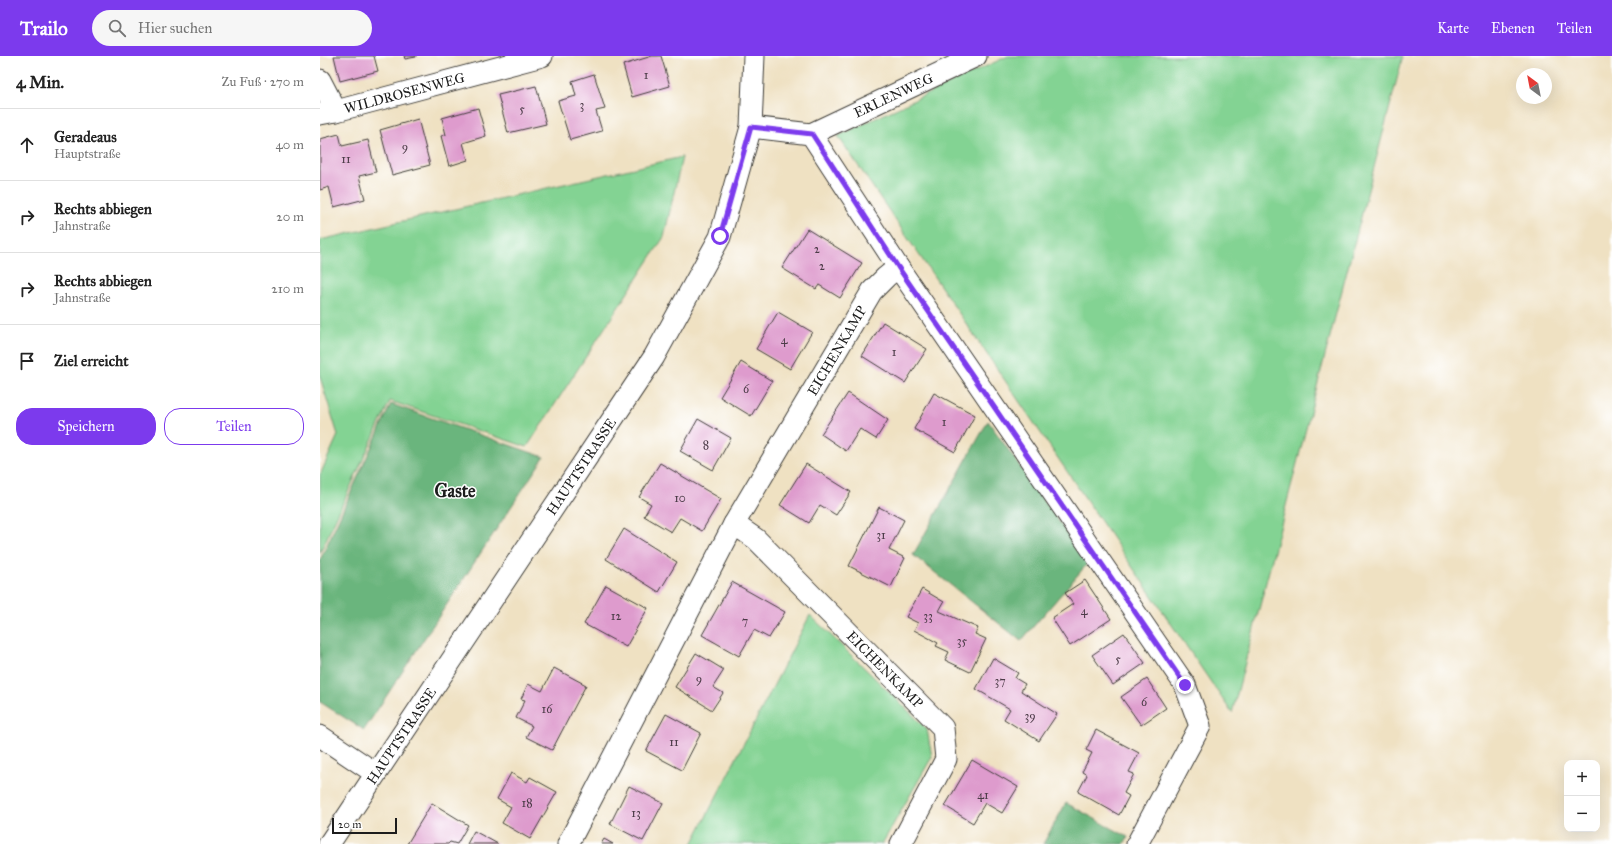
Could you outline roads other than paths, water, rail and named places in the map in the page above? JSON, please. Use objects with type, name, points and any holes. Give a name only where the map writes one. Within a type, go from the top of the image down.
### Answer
[{"type":"street","name":"WILDROSENWEG","points":[[320,80],[328,113],[516,59],[542,56]]},
{"type":"street","name":"HAUPTSTRASSE","points":[[329,844],[654,357],[720,236],[751,127],[754,56]]},
{"type":"street","name":"ERLENWEG","points":[[812,134],[976,56]]},
{"type":"street","points":[[751,127],[812,134],[898,267],[1185,685],[1200,726],[1137,844]]},
{"type":"street","name":"EICHENKAMP","points":[[568,844],[734,524],[872,291],[898,267]]},
{"type":"street","name":"EICHENKAMP","points":[[734,524],[756,539],[942,728],[946,759],[901,844]]},
{"type":"street","points":[[323,745],[375,773]]},
{"type":"district","name":"Gaste","points":[[455,491]]}]
